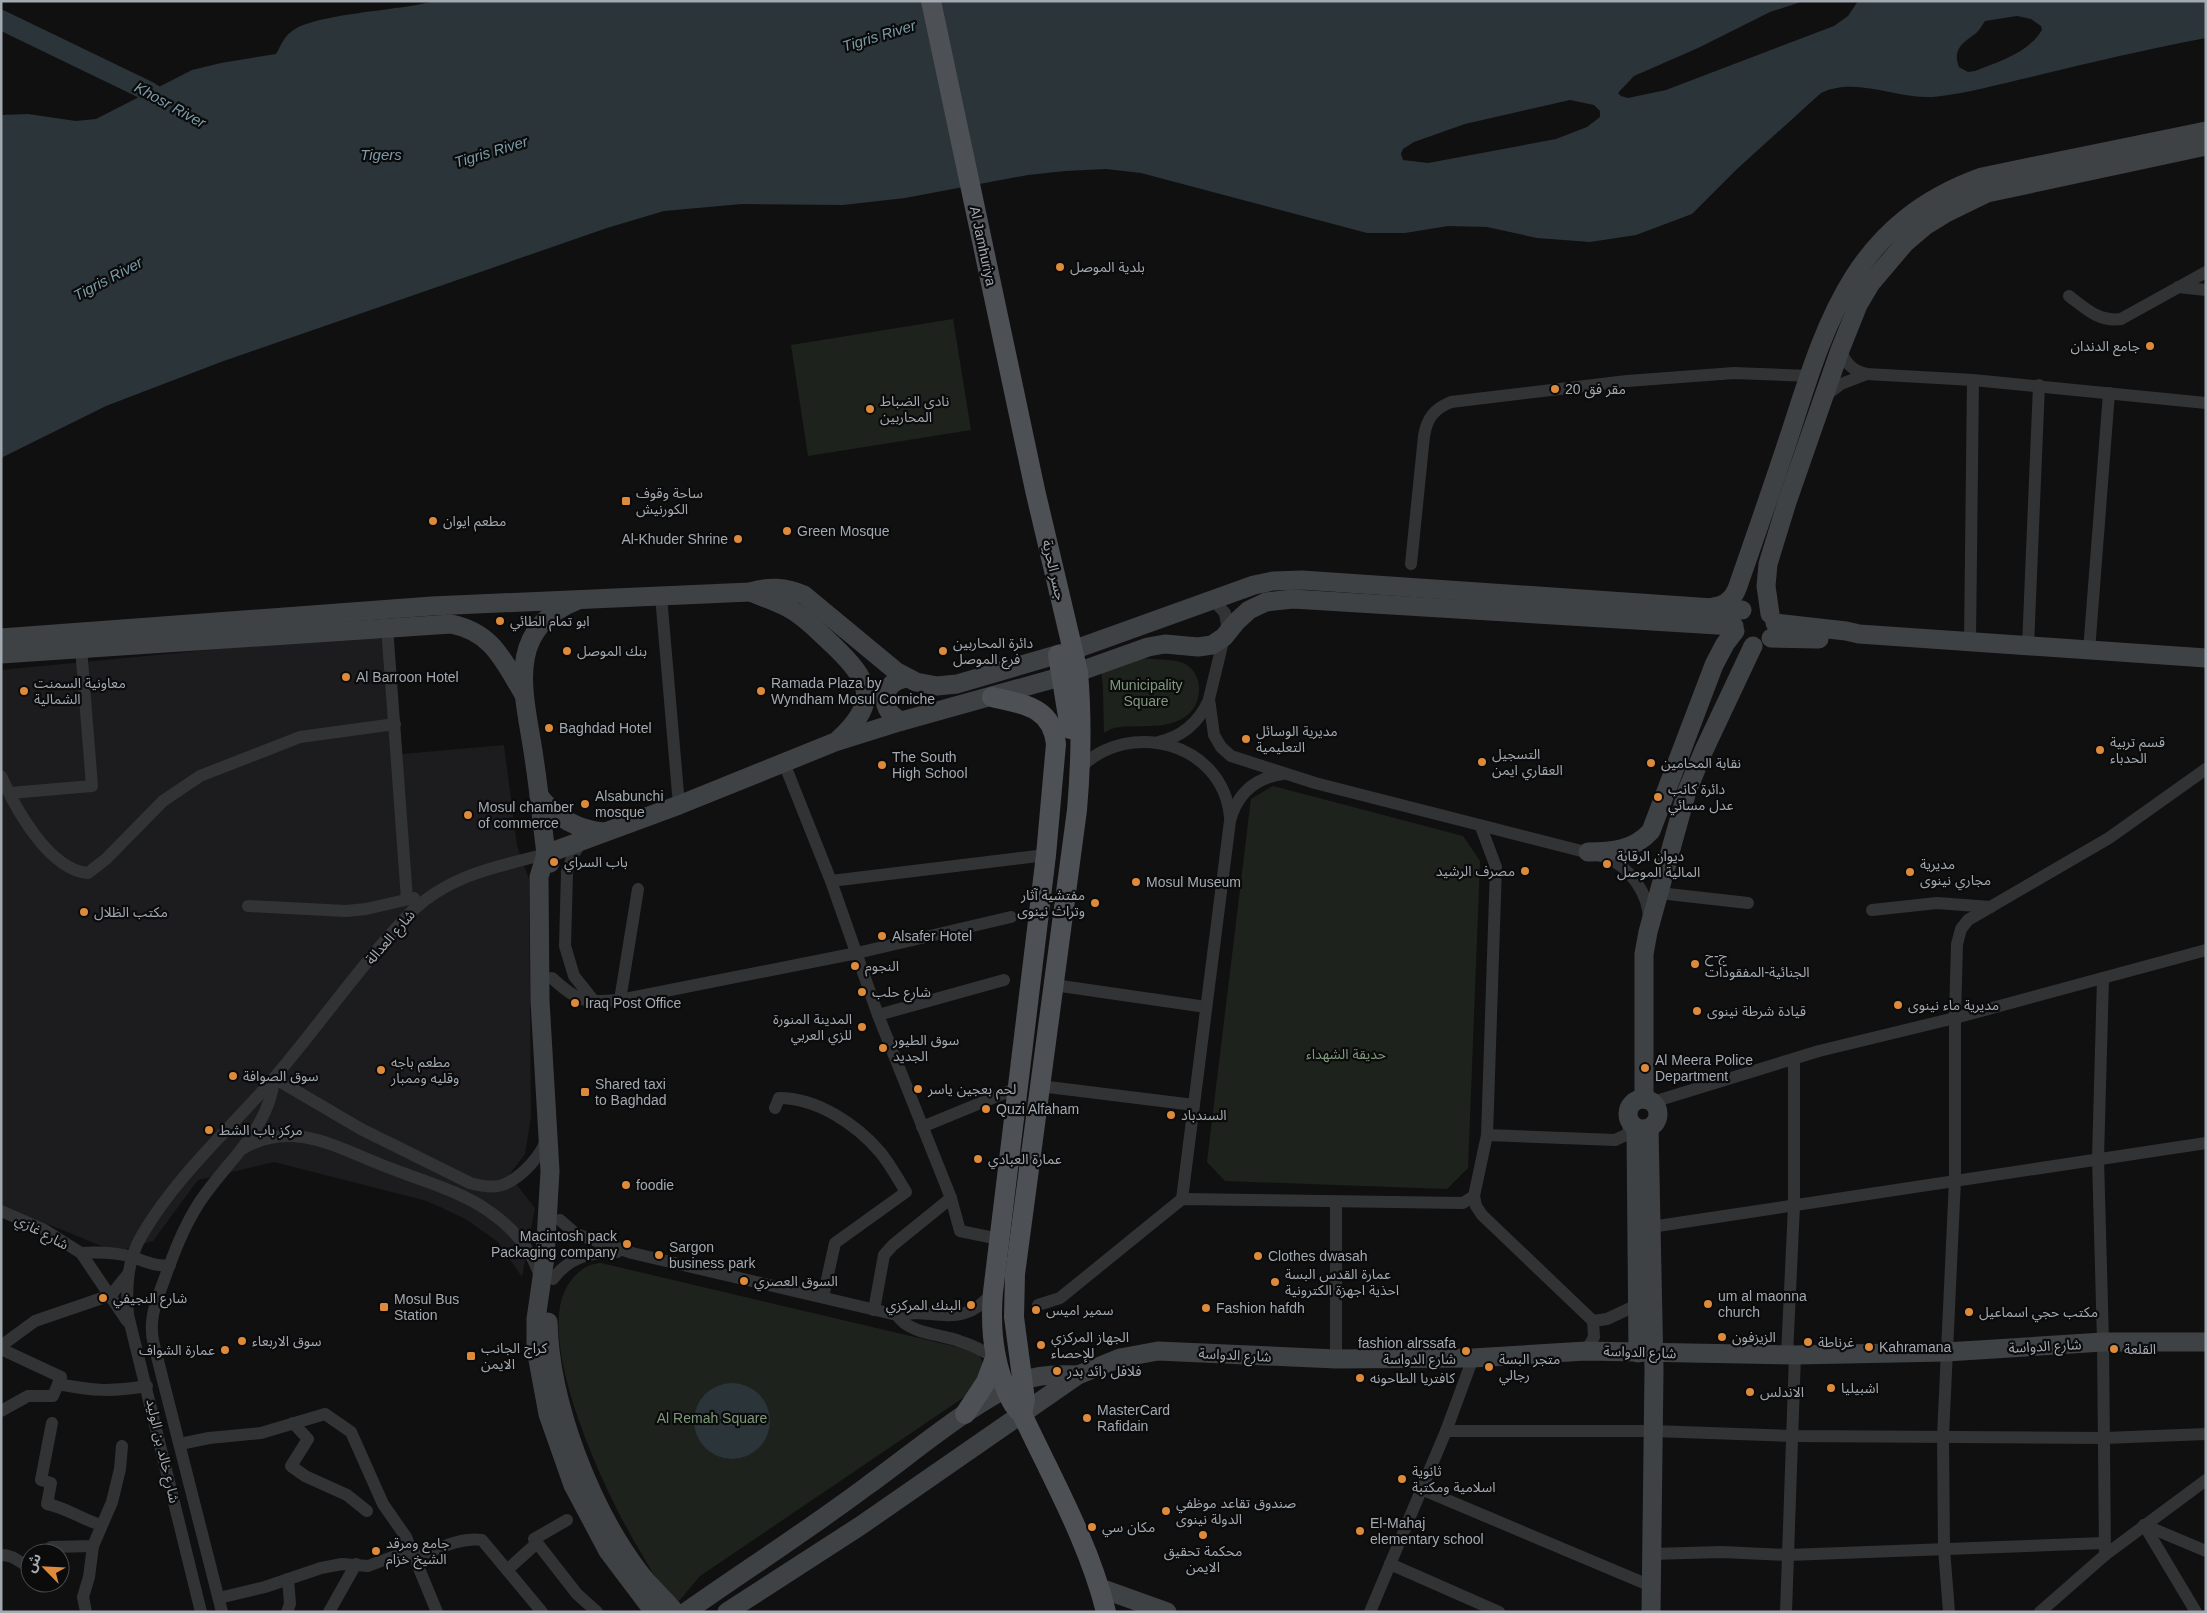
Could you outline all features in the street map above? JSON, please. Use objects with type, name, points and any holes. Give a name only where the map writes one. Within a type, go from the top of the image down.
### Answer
[{"type":"main road","name":"Al Jamhuriya","points":[[931,1],[1035,490]]},
{"type":"main road","points":[[1737,622],[1739,640],[1753,646],[1763,644],[1772,625],[1766,586],[1766,571],[1778,500],[1809,376],[1833,314],[1854,274],[1890,231],[1926,203],[1957,186],[2004,171],[2206,131]]},
{"type":"main road","points":[[1,638],[433,615],[581,599],[750,592],[772,588],[793,591],[804,595],[879,660],[906,678],[926,685],[947,686],[1065,653],[1254,585],[1292,580],[1710,608],[1723,605],[1736,593],[1824,397],[1851,321],[1871,283],[1884,265],[1905,243],[1925,226],[1966,202],[1987,193],[2206,146]]},
{"type":"main road","points":[[1833,314],[1851,321]]},
{"type":"main road","name":"جسر الحرية","points":[[1035,490],[1070,675],[1072,738],[1081,759]]},
{"type":"main road","points":[[750,592],[785,606],[805,619],[859,672],[865,692],[862,711],[857,720],[835,742]]},
{"type":"main road","points":[[581,599],[554,612],[534,635],[523,664],[523,694],[546,854],[552,874],[554,1055],[561,1145],[560,1220],[547,1284],[536,1319],[536,1349],[543,1389],[555,1438],[572,1485],[608,1551],[637,1592],[654,1612]]},
{"type":"main road","points":[[546,854],[679,805],[835,742],[902,721],[992,698],[1070,675],[1148,647],[1165,644],[1205,647],[1212,645],[1224,637],[1236,622],[1250,610],[1266,602],[1284,599],[1737,622]]},
{"type":"main road","points":[[1588,852],[1606,852],[1631,847],[1639,843],[1651,831],[1714,665],[1746,607],[1757,606],[1772,625],[1846,639],[1859,634],[2206,658]]},
{"type":"main road","points":[[1710,608],[1737,622]]},
{"type":"main road","points":[[1,654],[387,628],[433,615],[482,636],[498,652],[523,694]]},
{"type":"main road","points":[[1639,1127],[1654,1126],[1658,1116],[1658,1111],[1648,1100],[1644,954],[1648,932],[1687,791],[1704,750],[1753,646]]},
{"type":"main road","points":[[902,721],[890,714],[886,708],[885,694],[893,682],[906,678]]},
{"type":"main road","points":[[965,1414],[986,1382],[995,1358],[992,1331],[993,1292],[1046,855],[1056,744],[1053,729],[1044,716],[1032,707],[992,698]]},
{"type":"main road","points":[[1081,759],[1077,810],[1014,1282],[1014,1385],[1015,1407],[1022,1414],[1072,1520],[1100,1588],[1106,1612]]},
{"type":"main road","points":[[539,796],[552,811],[568,822],[586,829],[605,832]]},
{"type":"main road","points":[[546,854],[539,877],[540,992],[543,1070],[548,1127],[549,1202],[545,1257],[549,1306],[549,1339],[556,1383],[571,1438],[598,1504],[639,1572],[675,1612]]},
{"type":"main road","points":[[1646,1353],[1651,1227],[1639,1127],[1628,1117],[1630,1108],[1635,1101],[1648,1100]]},
{"type":"main road","points":[[1639,1127],[1637,1305],[1646,1353],[1653,1431],[1651,1612]]},
{"type":"main road","name":"شارع الدواسة","points":[[727,1612],[860,1526],[1078,1375],[1120,1358],[1158,1351],[1336,1359],[1473,1358],[1586,1351],[1791,1355],[1946,1352],[2104,1342],[2206,1342]]},
{"type":"main road","points":[[995,1358],[1014,1385]]},
{"type":"main road","name":"شارع الدواسة","points":[[686,1612],[845,1503],[965,1414],[1014,1385],[1049,1375],[1078,1375]]},
{"type":"main road","points":[[1100,1588],[1167,1612]]},
{"type":"main road","points":[[637,1592],[640,1612]]},
{"type":"street","points":[[2069,296],[2092,314],[2111,320],[2131,314],[2206,272]]},
{"type":"street","points":[[2178,287],[2206,290]]},
{"type":"street","points":[[1840,350],[1853,369],[1867,374],[2039,385],[2206,403]]},
{"type":"street","points":[[1411,564],[1426,423],[1438,408],[1451,402],[1627,380],[1734,373],[1809,376]]},
{"type":"street","points":[[1824,397],[1841,384],[1867,374]]},
{"type":"street","points":[[1970,642],[1973,380]]},
{"type":"street","points":[[2028,646],[2039,385]]},
{"type":"street","points":[[2089,651],[2109,393]]},
{"type":"street","points":[[661,596],[679,805]]},
{"type":"street","points":[[1155,743],[1167,740],[1189,728],[1201,715],[1209,699],[1227,625],[1225,613],[1213,600]]},
{"type":"street","points":[[387,628],[407,899]]},
{"type":"street","points":[[10,793],[92,786],[81,648]]},
{"type":"street","points":[[1209,699],[1214,735],[1226,752],[1237,759],[1284,774],[1481,827],[1588,852],[1618,863],[1634,878],[1647,907],[1648,932]]},
{"type":"street","points":[[1,776],[29,825],[52,855],[70,868],[88,873],[106,859],[163,801],[200,776],[300,737],[395,724]]},
{"type":"street","points":[[1081,759],[1109,747],[1127,743],[1155,743],[1184,750],[1197,757],[1208,767],[1224,792],[1230,821]]},
{"type":"street","points":[[784,763],[831,881],[858,953],[878,1015],[950,1198],[960,1231],[999,1239]]},
{"type":"street","points":[[1948,1612],[1944,1549],[1943,1436],[1955,1180],[1954,1018],[1957,944],[1961,929],[1968,920],[2110,838],[2206,769]]},
{"type":"street","points":[[1182,1199],[1230,821],[1238,800],[1245,792],[1263,779],[1284,774]]},
{"type":"street","points":[[1481,827],[1496,868],[1487,1135],[1474,1196],[1476,1206],[1482,1215],[1593,1321],[1594,1337],[1586,1351]]},
{"type":"street","points":[[582,841],[573,855],[568,872],[565,946],[574,976],[594,1001]]},
{"type":"street","name":"شارع العدالة","points":[[132,1257],[142,1236],[171,1193],[274,1078],[402,920],[433,893],[468,874],[546,854]]},
{"type":"street","points":[[831,881],[1046,855]]},
{"type":"street","points":[[620,1000],[638,889]]},
{"type":"street","points":[[248,906],[346,911],[366,910],[433,893]]},
{"type":"street","points":[[1659,893],[1748,903]]},
{"type":"street","points":[[1872,910],[1937,903],[1991,907]]},
{"type":"street","points":[[552,978],[574,996],[594,1001],[620,1000],[858,953],[1011,917]]},
{"type":"street","points":[[1648,1100],[1794,1059],[2206,950]]},
{"type":"street","points":[[2103,978],[2098,1158],[2104,1342],[2105,1549]]},
{"type":"street","points":[[878,1015],[1004,980]]},
{"type":"street","points":[[1054,985],[1206,1007]]},
{"type":"street","points":[[1786,1612],[1792,1436],[1794,1059]]},
{"type":"street","points":[[222,1612],[151,1330],[152,1314],[178,1242],[198,1205],[266,1114],[272,1096],[274,1078],[369,1133],[461,1179],[481,1186],[495,1187],[505,1184],[526,1169],[542,1148],[548,1127]]},
{"type":"street","points":[[1040,1086],[1194,1105]]},
{"type":"street","points":[[922,1127],[1017,1088]]},
{"type":"street","points":[[776,1108],[780,1098],[797,1098],[836,1115],[851,1125],[880,1152],[906,1192],[835,1243],[823,1297]]},
{"type":"street","points":[[1487,1135],[1615,1140],[1639,1127]]},
{"type":"street","points":[[240,1151],[270,1138],[302,1137],[324,1142],[462,1197],[495,1215],[522,1242],[537,1267],[540,1277],[547,1284],[561,1268],[579,1258],[603,1252],[632,1253]]},
{"type":"street","points":[[1651,1227],[2206,1142]]},
{"type":"street","points":[[1038,1305],[1060,1298],[1182,1199],[1463,1203],[1474,1196]]},
{"type":"street","points":[[874,1310],[884,1255],[893,1245],[950,1198]]},
{"type":"street","points":[[1336,1202],[1336,1359]]},
{"type":"street","name":"شارع غازي","points":[[1,1212],[43,1229],[81,1253],[132,1328]]},
{"type":"street","points":[[560,1220],[576,1234],[632,1253],[897,1315],[916,1313],[950,1317],[964,1314],[977,1308],[993,1292]]},
{"type":"street","name":"شارع غازي","points":[[81,1253],[108,1253],[132,1257],[158,1266],[170,1265]]},
{"type":"street","name":"شارع خالد بن الوليد","points":[[132,1257],[126,1291],[132,1328],[201,1612]]},
{"type":"street","points":[[1,1411],[28,1396],[53,1396],[61,1377],[1,1348],[35,1322],[111,1295],[128,1274]]},
{"type":"street","points":[[1593,1321],[1607,1318],[1637,1305]]},
{"type":"street","points":[[897,1315],[900,1320],[910,1326],[961,1342],[995,1358]]},
{"type":"street","points":[[1370,1612],[1446,1431],[1473,1358]]},
{"type":"street","points":[[58,1384],[94,1392],[147,1386]]},
{"type":"street","points":[[180,1444],[209,1438],[261,1433],[324,1414],[351,1432],[383,1504],[406,1537],[437,1612]]},
{"type":"street","points":[[52,1423],[41,1480],[51,1483],[47,1504],[63,1507],[83,1520],[101,1525]]},
{"type":"street","points":[[293,1423],[308,1439],[291,1466],[305,1476],[347,1495],[367,1511]]},
{"type":"street","points":[[1446,1431],[1653,1431],[1792,1436],[2104,1438],[2206,1434]]},
{"type":"street","points":[[86,1612],[83,1597],[89,1577],[90,1557],[101,1525],[112,1502],[120,1469],[122,1446]]},
{"type":"street","points":[[2040,1612],[2105,1549],[2144,1525],[2206,1480]]},
{"type":"street","points":[[1420,1490],[1651,1586]]},
{"type":"street","points":[[567,1520],[534,1539],[578,1594],[597,1612]]},
{"type":"street","points":[[2144,1525],[2206,1551]]},
{"type":"street","points":[[2144,1525],[2196,1612]]},
{"type":"street","points":[[219,1598],[265,1587],[321,1568],[356,1564],[368,1566],[458,1541],[477,1539],[482,1540],[542,1612]]},
{"type":"street","points":[[507,1570],[537,1543]]},
{"type":"street","points":[[70,1547],[93,1546]]},
{"type":"street","points":[[1651,1554],[1722,1552],[1788,1555],[1944,1549],[2105,1549]]},
{"type":"street","points":[[1,1555],[16,1557],[20,1562]]},
{"type":"street","points":[[329,1612],[356,1564]]},
{"type":"street","points":[[1390,1564],[1499,1612]]},
{"type":"street","points":[[287,1612],[290,1604],[288,1579]]},
{"type":"shaded area","points":[[384,633],[391,755],[504,745],[517,846],[529,879],[531,1117],[525,1154],[509,1175],[535,1208],[522,1277],[498,1242],[467,1220],[438,1206],[423,1200],[274,1162],[198,1180],[153,1241],[116,1252],[1,1205],[1,670]]},
{"type":"green space","points":[[953,319],[971,430],[808,456],[791,345]]},
{"type":"green space","name":"Municipality Square","points":[[1134,658],[1171,660],[1185,664],[1192,669],[1199,685],[1196,703],[1192,711],[1175,722],[1153,726],[1120,727],[1104,733],[1100,660]]},
{"type":"green space","name":"حديقة الشهداء","points":[[1273,786],[1463,836],[1480,861],[1468,1168],[1447,1189],[1225,1181],[1207,1162],[1251,799]]},
{"type":"green space","name":"Al Remah Square","points":[[601,1263],[978,1353],[983,1363],[979,1387],[700,1576],[679,1601],[668,1593],[652,1572],[626,1527],[593,1458],[578,1418],[566,1377],[559,1340],[560,1307],[570,1282],[576,1275],[587,1267]]},
{"type":"water","name":"Tigers","points":[[434,1],[1804,1],[1770,12],[1698,48],[1634,76],[1618,93],[1628,98],[1666,90],[1834,26],[1848,16],[1858,1],[2206,1],[2206,38],[2118,56],[1982,89],[1945,96],[1919,97],[1862,87],[1834,88],[1821,93],[1737,169],[1692,214],[1636,235],[1590,242],[1537,238],[1487,227],[1448,226],[1405,233],[1367,233],[1141,173],[1106,169],[1028,175],[905,198],[843,205],[742,204],[664,211],[607,228],[221,362],[106,406],[1,458],[1,115],[28,114],[76,121],[96,119],[192,70],[276,54],[288,34],[302,26],[337,16]],"holes":[[[2017,16],[2031,19],[2041,26],[2042,30],[2029,45],[2012,56],[1975,71],[1968,72],[1959,67],[1957,56],[1960,47],[1980,29],[1985,21]],[[1570,100],[1594,105],[1600,111],[1600,117],[1587,127],[1556,139],[1428,163],[1403,160],[1401,154],[1403,149],[1414,142],[1465,124]]]},
{"type":"water","points":[[732,1383],[746,1386],[759,1394],[767,1407],[770,1421],[767,1435],[759,1448],[746,1456],[732,1459],[718,1456],[705,1448],[697,1435],[694,1421],[697,1407],[705,1394],[718,1386]]},
{"type":"waterway","name":"Khosr River","points":[[1,20],[148,91],[171,105]]},
{"type":"place","name":"بلدية الموصل","points":[[1060,267]]},
{"type":"place","name":"جامع الدندان","points":[[2150,346]]},
{"type":"place","name":"مقر فق 20","points":[[1555,389]]},
{"type":"place","name":"نادي الضباط المحاربين","points":[[870,409]]},
{"type":"place","name":"ساحة وقوف الكورنيش","points":[[626,501]]},
{"type":"place","name":"مطعم ايوان","points":[[433,521]]},
{"type":"place","name":"Green Mosque","points":[[787,531]]},
{"type":"place","name":"Al-Khuder Shrine","points":[[738,539]]},
{"type":"place","name":"ابو تمام الطائي","points":[[500,621]]},
{"type":"place","name":"بنك الموصل","points":[[567,651]]},
{"type":"place","name":"دائرة المحاربين فرع الموصل","points":[[943,651]]},
{"type":"place","name":"Al Barroon Hotel","points":[[346,677]]},
{"type":"place","name":"معاونية السمنت الشمالية","points":[[24,691]]},
{"type":"place","name":"Ramada Plaza by Wyndham Mosul Corniche","points":[[761,691]]},
{"type":"place","name":"Baghdad Hotel","points":[[549,728]]},
{"type":"place","name":"مديرية الوسائل التعليمية","points":[[1246,739]]},
{"type":"place","name":"قسم تربية الحدباء","points":[[2100,750]]},
{"type":"place","name":"التسجيل العقاري ايمن","points":[[1482,762]]},
{"type":"place","name":"نقابة المحامين","points":[[1651,763]]},
{"type":"place","name":"The South High School","points":[[882,765]]},
{"type":"place","name":"دائرة كانب عدل مسائي","points":[[1658,797]]},
{"type":"place","name":"Alsabunchi mosque","points":[[585,804]]},
{"type":"place","name":"Mosul chamber of commerce","points":[[468,815]]},
{"type":"place","name":"باب السراي","points":[[554,862]]},
{"type":"place","name":"ديوان الرقابة المالية الموصل","points":[[1607,864]]},
{"type":"place","name":"مصرف الرشيد","points":[[1525,871]]},
{"type":"place","name":"مديرية مجاري نينوى","points":[[1910,872]]},
{"type":"place","name":"Mosul Museum","points":[[1136,882]]},
{"type":"place","name":"مفتشية آثار وتراث نينوى","points":[[1095,903]]},
{"type":"place","name":"مكتب الظلال","points":[[84,912]]},
{"type":"place","name":"Alsafer Hotel","points":[[882,936]]},
{"type":"place","name":"ج-ح الجنائية-المفقودات","points":[[1695,964]]},
{"type":"place","name":"النجوم","points":[[855,966]]},
{"type":"place","name":"شارع حلب","points":[[862,992]]},
{"type":"place","name":"Iraq Post Office","points":[[575,1003]]},
{"type":"place","name":"مديرية ماء نينوى","points":[[1898,1005]]},
{"type":"place","name":"قيادة شرطة نينوى","points":[[1697,1011]]},
{"type":"place","name":"المدينة المنورة للزي العربي","points":[[862,1027]]},
{"type":"place","name":"سوق الطيور الجديد","points":[[883,1048]]},
{"type":"place","name":"Al Meera Police Department","points":[[1645,1068]]},
{"type":"place","name":"مطعم باجه وقليه وممبار","points":[[381,1070]]},
{"type":"place","name":"سوق الصوافة","points":[[233,1076]]},
{"type":"place","name":"لحم بعجين ياسر","points":[[918,1089]]},
{"type":"place","name":"Shared taxi to Baghdad","points":[[585,1092]]},
{"type":"place","name":"Quzi Alfaham","points":[[986,1109]]},
{"type":"place","name":"السندباد","points":[[1171,1115]]},
{"type":"place","name":"مركز باب الشط","points":[[209,1130]]},
{"type":"place","name":"عمارة العبادي","points":[[978,1159]]},
{"type":"place","name":"foodie","points":[[626,1185]]},
{"type":"place","name":"Macintosh pack Packaging company","points":[[627,1244]]},
{"type":"place","name":"Sargon business park","points":[[659,1255]]},
{"type":"place","name":"Clothes dwasah","points":[[1258,1256]]},
{"type":"place","name":"السوق العصري","points":[[744,1281]]},
{"type":"place","name":"عمارة القدس البسة احذية اجهزة الكترونية","points":[[1275,1282]]},
{"type":"place","name":"شارع النجيفي","points":[[103,1298]]},
{"type":"place","name":"um al maonna church","points":[[1708,1304]]},
{"type":"place","name":"البنك المركزي","points":[[971,1305]]},
{"type":"place","name":"Mosul Bus Station","points":[[384,1307]]},
{"type":"place","name":"Fashion hafdh","points":[[1206,1308]]},
{"type":"place","name":"سمير اميس","points":[[1036,1310]]},
{"type":"place","name":"مكتب حجي اسماعيل","points":[[1969,1312]]},
{"type":"place","name":"الزيزفون","points":[[1722,1337]]},
{"type":"place","name":"سوق الاربعاء","points":[[242,1341]]},
{"type":"place","name":"غرناطة","points":[[1808,1342]]},
{"type":"place","name":"الجهاز المركزي للإحصاء","points":[[1041,1345]]},
{"type":"place","name":"Kahramana","points":[[1869,1347]]},
{"type":"place","name":"القلعة","points":[[2114,1349]]},
{"type":"place","name":"عمارة الشواف","points":[[225,1350]]},
{"type":"place","name":"fashion alrssafa شارع الدواسة","points":[[1466,1351]]},
{"type":"place","name":"كراج الجانب الايمن","points":[[471,1356]]},
{"type":"place","name":"متجر البسة رجالي","points":[[1489,1367]]},
{"type":"place","name":"فلافل رائد بدر","points":[[1057,1371]]},
{"type":"place","name":"كافتريا الطاحونه","points":[[1360,1378]]},
{"type":"place","name":"اشبيليا","points":[[1831,1388]]},
{"type":"place","name":"الاندلس","points":[[1750,1392]]},
{"type":"place","name":"MasterCard Rafidain","points":[[1087,1418]]},
{"type":"place","name":"ثانوية اسلامية ومكتبة","points":[[1402,1479]]},
{"type":"place","name":"صندوق تقاعد موظفي الدولة نينوى","points":[[1166,1511]]},
{"type":"place","name":"مكان سي","points":[[1092,1527]]},
{"type":"place","name":"El-Mahaj elementary school","points":[[1360,1531]]},
{"type":"place","name":"محكمة تحقيق الايمن","points":[[1203,1535]]},
{"type":"place","name":"جامع ومرقد الشيخ خزام","points":[[376,1551]]},
{"type":"water label","name":"Tigris River","points":[[879,36]]},
{"type":"water label","name":"Tigris River","points":[[491,152]]},
{"type":"water label","name":"Tigris River","points":[[108,279]]}]
